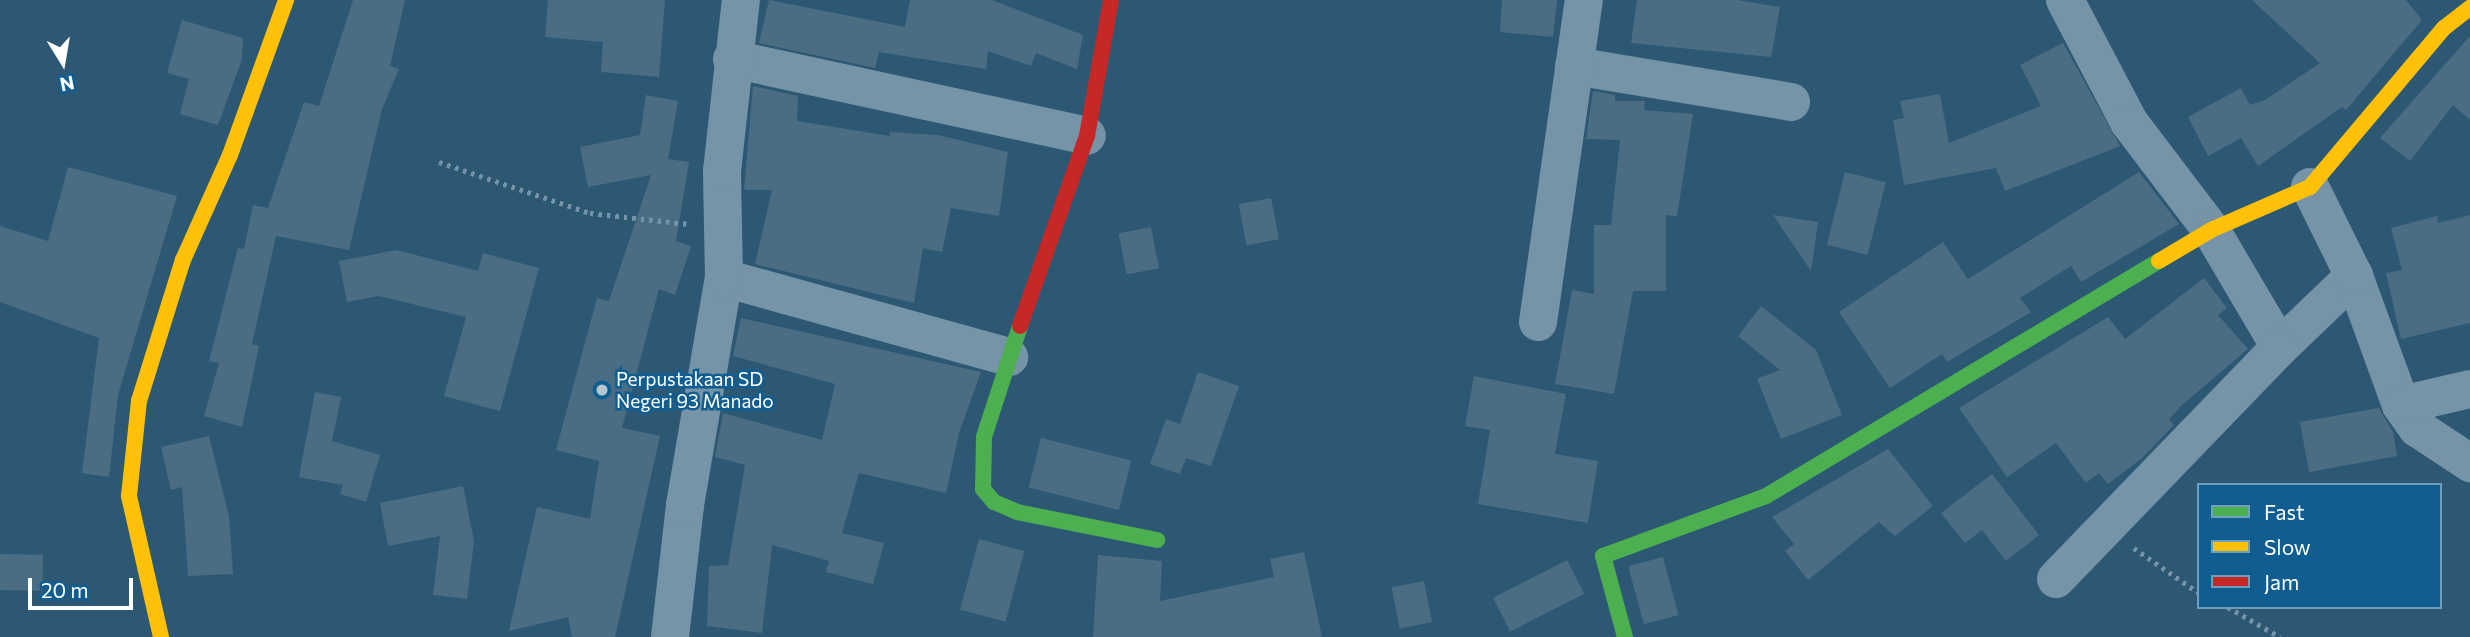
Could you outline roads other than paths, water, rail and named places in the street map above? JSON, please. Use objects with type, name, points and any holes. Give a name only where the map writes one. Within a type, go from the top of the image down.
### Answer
[{"type":"street","points":[[161,637],[130,496],[139,401],[183,260],[230,155],[286,0]]},
{"type":"street","points":[[670,637],[685,505],[724,278],[722,171],[732,59],[741,0]]},
{"type":"street","points":[[1111,0],[1087,136],[1009,357],[984,437],[983,489],[994,502],[1017,512],[1157,540]]},
{"type":"street","points":[[1538,322],[1584,0]]},
{"type":"street","points":[[2065,0],[2129,122],[2211,230],[2280,347]]},
{"type":"street","points":[[1625,637],[1603,556],[1766,496],[2211,230],[2309,187],[2444,28],[2470,8]]},
{"type":"street","points":[[732,59],[1087,136]]},
{"type":"street","points":[[1574,66],[1791,102]]},
{"type":"street","points":[[2309,187],[2354,276],[2400,405],[2417,428],[2470,463]]},
{"type":"street","points":[[2056,579],[2280,347],[2354,276]]},
{"type":"street","points":[[724,278],[1009,357]]},
{"type":"street","points":[[2400,405],[2470,389]]},
{"type":"place","name":"Perpustakaan SD Negeri 93 Manado","points":[[602,390]]}]
